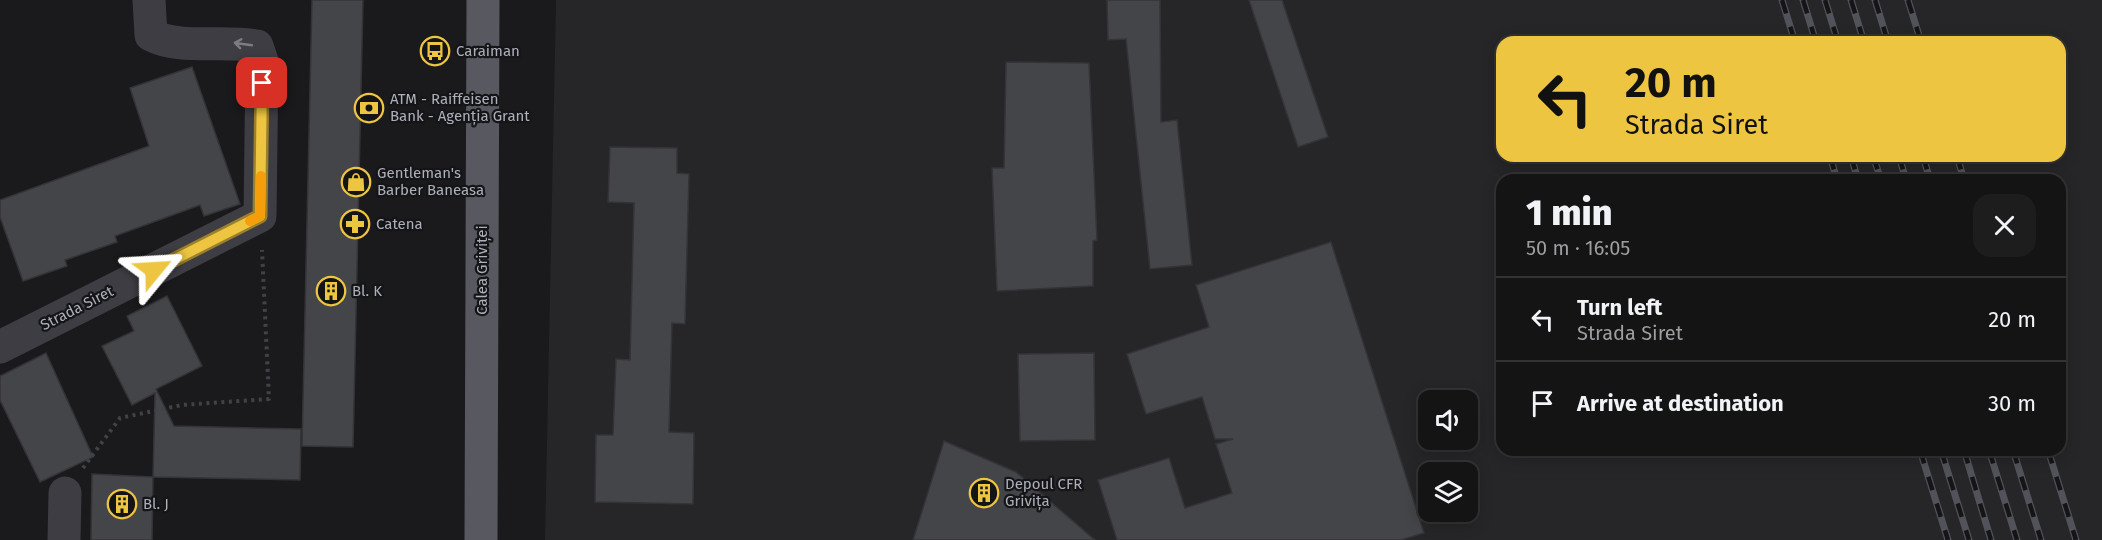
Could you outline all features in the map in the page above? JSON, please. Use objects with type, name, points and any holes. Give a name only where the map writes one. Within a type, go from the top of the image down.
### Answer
[{"type":"main road","name":"Calea Griviței","points":[[481,540],[483,0]]},
{"type":"street","points":[[149,0],[151,35],[163,41],[240,43],[257,46],[262,61],[260,216]]},
{"type":"street","name":"Strada Siret","points":[[0,347],[260,216]]},
{"type":"street","points":[[64,540],[65,493]]},
{"type":"path","points":[[65,493],[120,418],[182,405],[269,399],[260,216]]},
{"type":"shaded area","points":[[556,0],[2102,0],[2102,540],[545,540]]},
{"type":"building","name":"Bl. K","points":[[312,0],[363,0],[353,447],[302,446]]},
{"type":"building","points":[[1107,0],[1160,0],[1161,122],[1177,120],[1192,265],[1150,269],[1126,39],[1108,40]]},
{"type":"building","points":[[1249,0],[1282,0],[1328,137],[1298,147]]},
{"type":"building","points":[[1006,62],[1089,63],[1097,240],[1093,241],[1093,286],[997,291],[992,168],[1004,168]]},
{"type":"building","points":[[192,67],[240,204],[204,216],[200,205],[115,236],[117,242],[65,260],[67,266],[23,281],[0,217],[0,200],[149,146],[130,88]]},
{"type":"building","points":[[610,147],[677,148],[677,173],[689,174],[685,324],[672,323],[669,432],[694,433],[693,504],[595,502],[596,435],[613,435],[616,359],[630,360],[634,203],[608,202]]},
{"type":"building","points":[[1331,242],[1418,514],[1418,522],[1420,522],[1424,533],[1401,540],[1117,540],[1098,480],[1169,458],[1185,508],[1232,493],[1216,444],[1233,439],[1215,439],[1202,397],[1146,414],[1127,354],[1209,327],[1196,285]]},
{"type":"building","points":[[167,296],[202,366],[156,389],[174,426],[301,429],[300,480],[153,477],[155,393],[132,405],[102,346],[134,331],[127,316]]},
{"type":"building","points":[[46,353],[93,457],[40,482],[0,400],[0,376]]},
{"type":"building","points":[[1094,353],[1095,440],[1020,441],[1018,354]]},
{"type":"building","name":"Depoul CFR Grivița","points":[[944,441],[1016,472],[1095,540],[913,540]]},
{"type":"building","name":"Bl. J","points":[[92,474],[153,477],[152,540],[91,540]]},
{"type":"railway","points":[[1782,0],[1793,36]]},
{"type":"railway","points":[[1803,0],[1814,36]]},
{"type":"railway","points":[[1825,0],[1836,36]]},
{"type":"railway","points":[[1851,0],[1862,36]]},
{"type":"railway","points":[[1875,0],[1886,36]]},
{"type":"railway","points":[[1908,0],[1919,36]]},
{"type":"railway","points":[[1832,162],[1835,174]]},
{"type":"railway","points":[[1853,162],[1856,174]]},
{"type":"railway","points":[[1875,162],[1879,174]]},
{"type":"railway","points":[[1901,162],[1904,174]]},
{"type":"railway","points":[[1925,162],[1928,174]]},
{"type":"railway","points":[[1959,162],[1962,174]]},
{"type":"railway","points":[[1922,456],[1948,540]]},
{"type":"railway","points":[[1943,456],[1969,540]]},
{"type":"railway","points":[[1966,456],[1991,540]]},
{"type":"railway","points":[[1991,456],[2017,540]]},
{"type":"railway","points":[[2015,456],[2041,540]]},
{"type":"railway","points":[[2050,456],[2076,540]]},
{"type":"slow traffic","points":[[250,221],[260,216],[261,176]]},
{"type":"place","name":"Caraiman","points":[[435,51]]},
{"type":"place","name":"ATM - Raiffeisen Bank - Agenția Grant","points":[[369,108]]},
{"type":"place","name":"Gentleman's Barber Baneasa","points":[[356,182]]},
{"type":"place","name":"Catena","points":[[355,224]]},
{"type":"place","name":"Bl. K","points":[[331,291]]},
{"type":"place","name":"Depoul CFR Grivița","points":[[984,493]]},
{"type":"place","name":"Bl. J","points":[[122,504]]},
{"type":"route","points":[[154,270],[260,216],[262,83]]}]
